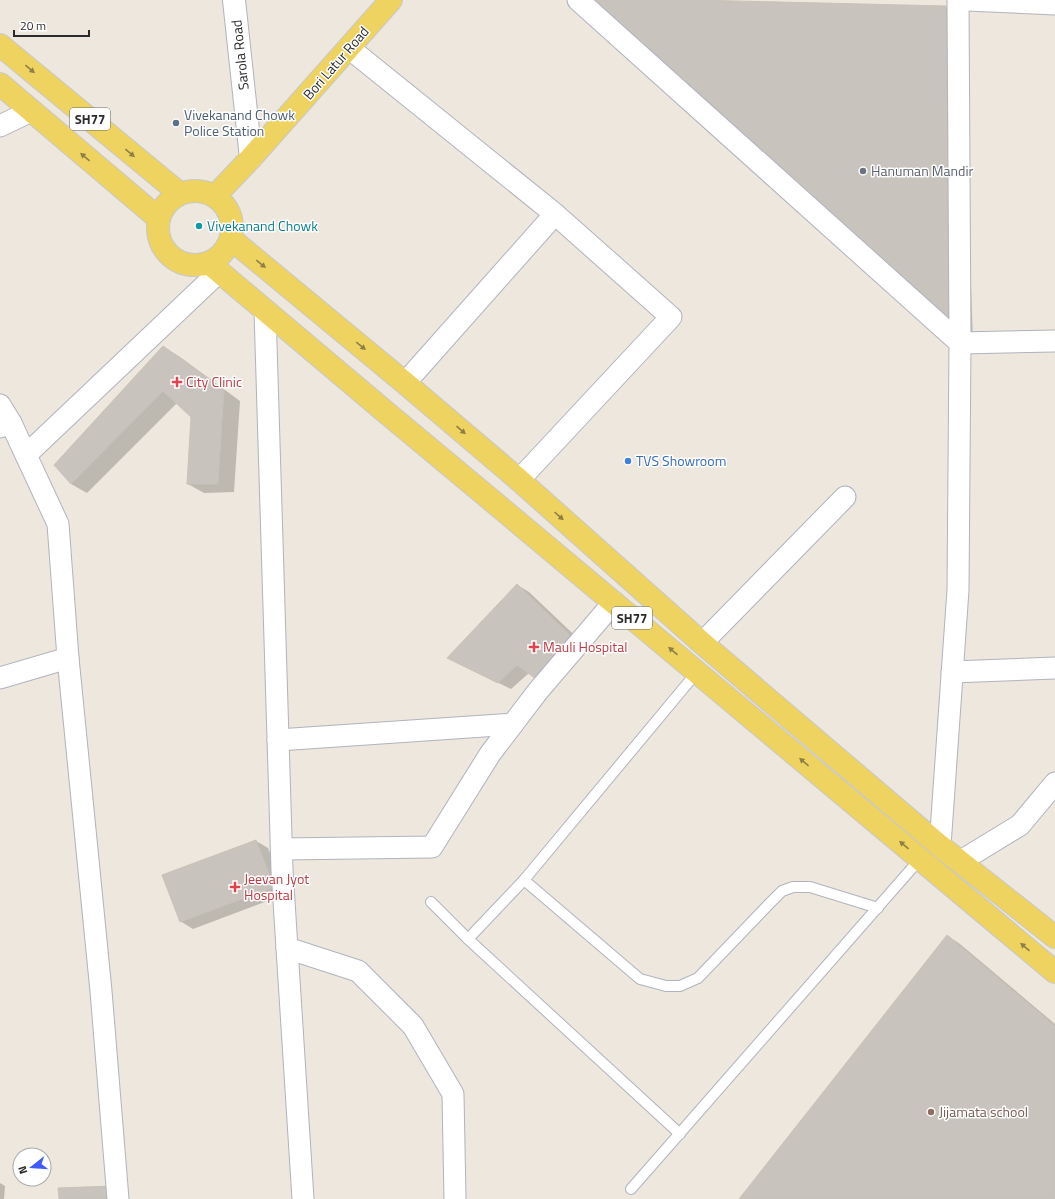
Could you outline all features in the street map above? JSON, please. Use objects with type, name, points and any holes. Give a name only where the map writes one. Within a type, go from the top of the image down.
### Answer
[{"type":"main road","name":"Sarola Road","points":[[234,0],[251,158]]},
{"type":"main road","name":"Bori Latur Road","points":[[215,196],[251,158],[391,0]]},
{"type":"main road","name":"SH77","points":[[0,44],[179,193]]},
{"type":"main road","name":"SH77","points":[[0,84],[158,218]]},
{"type":"main road","points":[[198,190],[215,196],[226,208],[232,223],[231,239],[214,268],[188,266],[169,256],[158,239],[158,218],[166,202],[179,193],[198,190]]},
{"type":"main road","name":"SH77","points":[[231,239],[405,382],[519,480],[702,643],[940,846],[961,861],[1055,937]]},
{"type":"main road","name":"SH77","points":[[214,268],[1055,972]]},
{"type":"street","points":[[578,0],[960,343],[1055,341]]},
{"type":"street","points":[[940,846],[958,590],[960,343],[958,0]]},
{"type":"street","points":[[967,0],[1055,4]]},
{"type":"street","points":[[349,48],[555,214],[671,317],[519,480]]},
{"type":"street","points":[[0,126],[32,112]]},
{"type":"street","points":[[405,382],[555,214]]},
{"type":"street","points":[[26,455],[214,268]]},
{"type":"street","points":[[265,311],[282,849],[303,1199]]},
{"type":"street","points":[[0,405],[5,425],[26,455],[58,524],[68,658],[101,991],[118,1199]]},
{"type":"street","points":[[702,643],[845,496]]},
{"type":"street","points":[[282,849],[432,847],[490,754],[538,691],[614,602]]},
{"type":"street","points":[[0,678],[68,658]]},
{"type":"street","points":[[952,672],[1055,668]]},
{"type":"street","points":[[278,740],[513,724]]},
{"type":"street","points":[[961,861],[1020,825],[1055,783]]},
{"type":"street","points":[[287,948],[358,971],[413,1026],[452,1094],[455,1199]]},
{"type":"lane","points":[[468,939],[524,880],[697,672]]},
{"type":"lane","points":[[632,1189],[920,859]]},
{"type":"lane","points":[[524,880],[640,979],[666,986],[680,986],[698,978],[782,891],[793,887],[810,887],[878,908]]},
{"type":"lane","points":[[431,902],[468,939],[680,1134]]},
{"type":"building","name":"Hanuman Mandir","points":[[587,0],[694,0],[946,6],[957,335]]},
{"type":"building","points":[[163,346],[224,390],[218,484],[187,484],[191,417],[163,391],[71,484],[54,465]]},
{"type":"building","points":[[517,584],[576,641],[539,681],[517,665],[498,683],[447,658]]},
{"type":"building","points":[[256,840],[274,887],[180,922],[162,875]]},
{"type":"building","name":"Jijamata school","points":[[947,935],[1055,1026],[1055,1199],[739,1199]]},
{"type":"building","points":[[112,1186],[113,1199],[59,1199],[58,1188]]},
{"type":"place","name":"Vivekanand Chowk Police Station","points":[[176,123]]},
{"type":"place","name":"Hanuman Mandir","points":[[863,171]]},
{"type":"place","name":"Vivekanand Chowk","points":[[199,226]]},
{"type":"place","name":"City Clinic","points":[[177,382]]},
{"type":"place","name":"TVS Showroom","points":[[628,461]]},
{"type":"place","name":"Mauli Hospital","points":[[534,647]]},
{"type":"place","name":"Jeevan Jyot Hospital","points":[[235,887]]},
{"type":"place","name":"Jijamata school","points":[[931,1112]]}]
